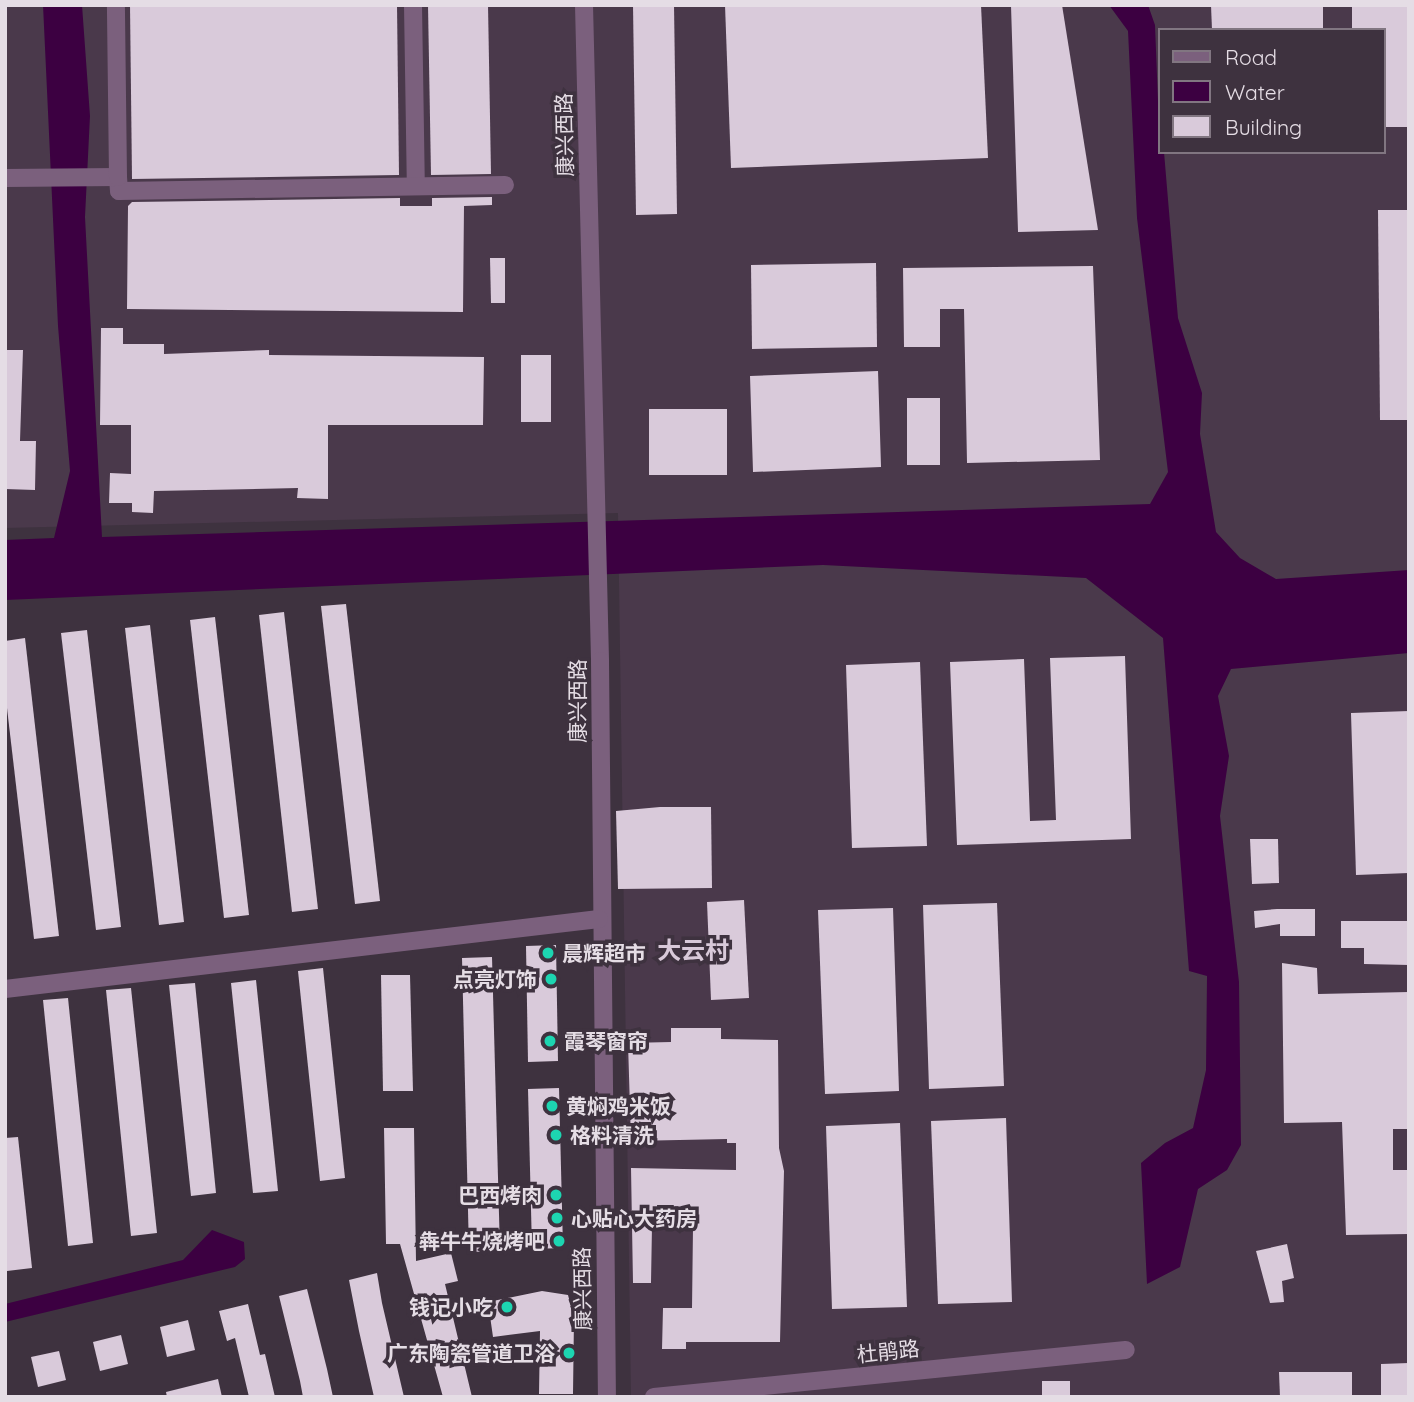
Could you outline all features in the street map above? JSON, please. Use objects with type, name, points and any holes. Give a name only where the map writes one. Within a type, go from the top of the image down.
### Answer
[{"type":"street","points":[[117,5],[119,191],[505,185]]},
{"type":"street","points":[[413,5],[416,186]]},
{"type":"street","name":"康兴西路","points":[[584,5],[600,661],[599,919],[607,1397]]},
{"type":"street","points":[[5,178],[118,177]]},
{"type":"street","points":[[5,989],[599,919]]},
{"type":"street","name":"杜鹃路","points":[[654,1397],[1126,1350]]},
{"type":"shaded area","points":[[5,5],[1409,5],[1409,1397],[631,1397],[618,513],[5,528]]},
{"type":"water","points":[[43,5],[82,5],[90,116],[85,217],[102,537],[1150,504],[1168,472],[1137,218],[1128,31],[1109,5],[1148,5],[1155,25],[1158,154],[1164,154],[1178,318],[1202,393],[1200,434],[1216,532],[1240,558],[1276,579],[1409,570],[1409,653],[1231,669],[1218,696],[1229,756],[1220,816],[1239,982],[1241,1145],[1227,1170],[1198,1189],[1180,1267],[1147,1284],[1141,1163],[1165,1143],[1193,1128],[1206,1070],[1207,976],[1189,971],[1163,638],[1086,578],[823,565],[5,600],[5,540],[54,538],[70,471],[58,326]]},
{"type":"water","points":[[212,1230],[244,1242],[245,1259],[235,1267],[5,1322],[5,1304],[183,1260]]},
{"type":"building","points":[[130,5],[397,5],[399,175],[132,179]]},
{"type":"building","points":[[428,5],[488,5],[491,174],[431,175]]},
{"type":"building","points":[[633,5],[674,5],[677,214],[636,215]]},
{"type":"building","points":[[725,5],[981,5],[988,158],[731,168]]},
{"type":"building","points":[[1011,5],[1062,5],[1098,230],[1018,232]]},
{"type":"building","points":[[1211,5],[1323,5],[1323,28],[1212,28]]},
{"type":"building","points":[[1352,5],[1409,5],[1409,127],[1386,127],[1386,28],[1352,28]]},
{"type":"building","points":[[492,197],[492,205],[464,206],[463,312],[127,309],[128,206],[132,202],[400,198],[400,206],[432,206],[432,198]]},
{"type":"building","points":[[1378,210],[1409,210],[1409,420],[1380,420]]},
{"type":"building","points":[[490,258],[505,258],[505,303],[491,303]]},
{"type":"building","points":[[876,263],[877,347],[752,349],[751,265]]},
{"type":"building","points":[[1093,266],[1100,460],[967,463],[964,309],[940,309],[940,347],[904,347],[903,268]]},
{"type":"building","points":[[101,328],[123,328],[123,344],[164,344],[164,354],[269,350],[269,355],[484,357],[483,425],[328,425],[328,499],[297,498],[298,488],[154,491],[153,513],[132,512],[132,503],[109,503],[110,473],[131,474],[131,425],[100,425]]},
{"type":"building","points":[[5,350],[23,350],[20,441],[36,441],[35,490],[5,489]]},
{"type":"building","points":[[521,355],[551,355],[551,422],[521,422]]},
{"type":"building","points":[[878,371],[881,467],[753,472],[750,376]]},
{"type":"building","points":[[907,398],[940,398],[940,465],[907,465]]},
{"type":"building","points":[[649,409],[727,409],[727,475],[649,475]]},
{"type":"building","points":[[346,604],[380,901],[355,904],[321,606]]},
{"type":"building","points":[[284,612],[318,909],[292,912],[259,615]]},
{"type":"building","points":[[215,617],[249,915],[224,918],[190,620]]},
{"type":"building","points":[[150,625],[184,922],[159,925],[125,628]]},
{"type":"building","points":[[87,630],[121,927],[96,930],[61,633]]},
{"type":"building","points":[[25,638],[59,936],[34,939],[5,691],[5,641]]},
{"type":"building","points":[[1125,656],[1131,839],[957,845],[950,662],[1024,659],[1030,821],[1056,820],[1050,658]]},
{"type":"building","points":[[920,662],[927,846],[852,848],[846,665]]},
{"type":"building","points":[[1409,711],[1409,873],[1356,875],[1351,713]]},
{"type":"building","points":[[660,807],[711,807],[712,888],[618,889],[616,811]]},
{"type":"building","points":[[1250,839],[1278,839],[1279,883],[1252,884]]},
{"type":"building","points":[[744,900],[749,998],[711,1000],[707,902]]},
{"type":"building","points":[[997,903],[1004,1086],[929,1089],[923,905]]},
{"type":"building","points":[[893,908],[899,1091],[825,1094],[818,910]]},
{"type":"building","points":[[1315,909],[1315,936],[1280,936],[1280,924],[1255,928],[1254,911]]},
{"type":"building","points":[[1341,921],[1409,921],[1409,965],[1364,964],[1364,948],[1341,948]]},
{"type":"building","points":[[556,945],[558,1061],[528,1062],[526,946]]},
{"type":"building","points":[[492,957],[500,1251],[469,1252],[462,958]]},
{"type":"building","points":[[1282,963],[1317,968],[1318,994],[1409,992],[1409,1129],[1393,1129],[1393,1170],[1409,1170],[1409,1234],[1346,1235],[1342,1122],[1284,1123]]},
{"type":"building","points":[[323,968],[345,1178],[320,1181],[298,971]]},
{"type":"building","points":[[381,975],[410,975],[413,1091],[383,1091]]},
{"type":"building","points":[[256,980],[278,1191],[253,1193],[231,983]]},
{"type":"building","points":[[195,983],[216,1193],[191,1196],[169,985]]},
{"type":"building","points":[[131,988],[157,1233],[131,1236],[106,990]]},
{"type":"building","points":[[68,998],[93,1243],[68,1246],[43,1000]]},
{"type":"building","points":[[671,1028],[721,1028],[721,1039],[778,1040],[779,1148],[784,1171],[780,1342],[686,1342],[686,1349],[662,1349],[663,1308],[692,1308],[693,1227],[652,1226],[651,1283],[633,1283],[631,1168],[736,1170],[736,1143],[727,1143],[727,1139],[631,1141],[628,1043],[671,1042]]},
{"type":"building","points":[[559,1088],[563,1248],[532,1249],[528,1089]]},
{"type":"building","points":[[1006,1118],[1012,1302],[938,1304],[931,1121]]},
{"type":"building","points":[[900,1123],[907,1307],[832,1309],[826,1126]]},
{"type":"building","points":[[384,1128],[414,1128],[416,1261],[451,1253],[458,1281],[445,1284],[472,1397],[443,1397],[400,1244],[386,1244]]},
{"type":"building","points":[[18,1137],[32,1268],[7,1271],[5,1138]]},
{"type":"building","points":[[1287,1244],[1294,1278],[1282,1281],[1284,1302],[1270,1303],[1256,1251]]},
{"type":"building","points":[[377,1273],[404,1397],[374,1397],[359,1331],[349,1280]]},
{"type":"building","points":[[307,1289],[333,1397],[303,1397],[279,1296]]},
{"type":"building","points":[[542,1291],[568,1295],[574,1318],[573,1394],[539,1394],[540,1331],[493,1337],[488,1302]]},
{"type":"building","points":[[248,1304],[260,1355],[265,1354],[275,1397],[249,1397],[235,1338],[227,1341],[219,1311]]},
{"type":"building","points":[[188,1320],[195,1350],[167,1357],[160,1327]]},
{"type":"building","points":[[121,1335],[128,1364],[100,1371],[93,1342]]},
{"type":"building","points":[[59,1351],[66,1380],[38,1387],[31,1357]]},
{"type":"building","points":[[1409,1363],[1409,1397],[1381,1397],[1381,1364]]},
{"type":"building","points":[[1279,1372],[1352,1372],[1352,1397],[1280,1397]]},
{"type":"building","points":[[218,1379],[222,1397],[167,1397],[166,1392]]},
{"type":"building","points":[[1042,1381],[1070,1381],[1070,1397],[1042,1397]]},
{"type":"place","name":"晨辉超市","points":[[548,953]]},
{"type":"place","name":"点亮灯饰","points":[[551,979]]},
{"type":"place","name":"霞琴窗帘","points":[[550,1041]]},
{"type":"place","name":"黄焖鸡米饭","points":[[552,1106]]},
{"type":"place","name":"格料清洗","points":[[556,1135]]},
{"type":"place","name":"巴西烤肉","points":[[556,1195]]},
{"type":"place","name":"心贴心大药房","points":[[557,1218]]},
{"type":"place","name":"犇牛牛烧烤吧","points":[[559,1241]]},
{"type":"place","name":"钱记小吃","points":[[507,1307]]},
{"type":"place","name":"广东陶瓷管道卫浴","points":[[569,1353]]},
{"type":"district","name":"大云村","points":[[693,951]]}]
